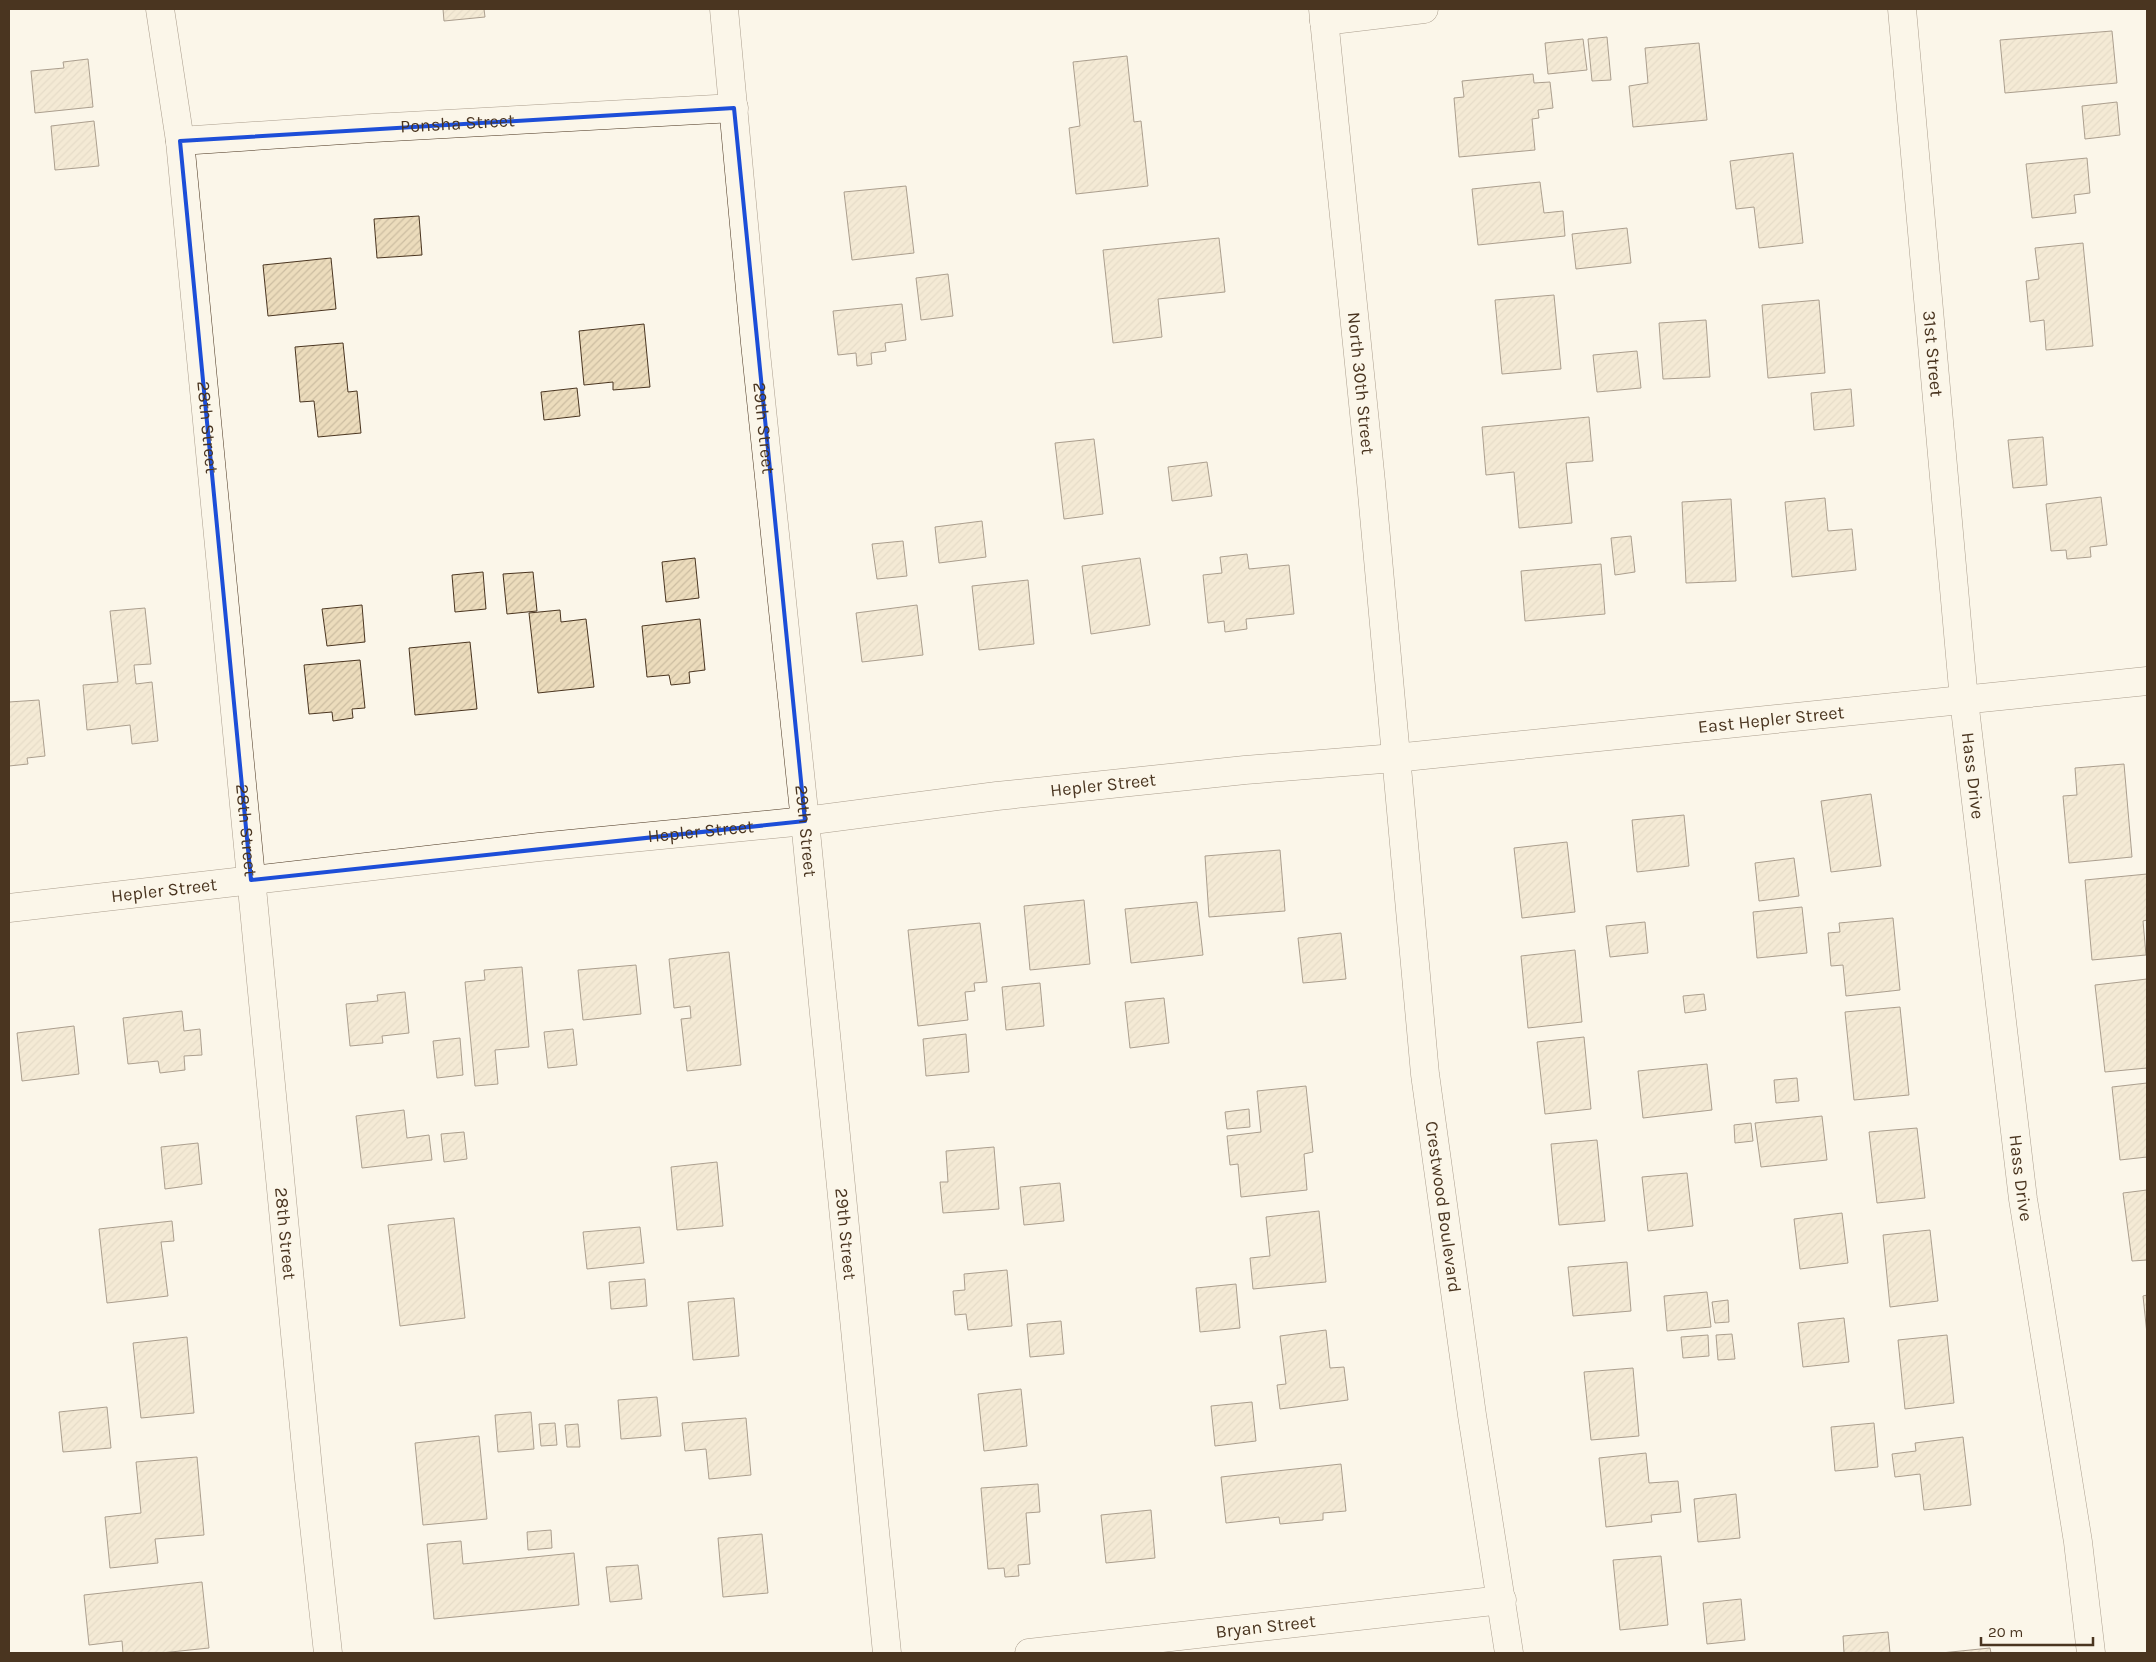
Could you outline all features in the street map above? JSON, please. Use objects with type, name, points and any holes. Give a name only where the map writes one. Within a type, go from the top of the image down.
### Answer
[{"type":"street","name":"28th Street","points":[[160,9],[180,141],[309,1479],[328,1653]]},
{"type":"street","name":"29th Street","points":[[724,9],[755,343],[805,820],[887,1653]]},
{"type":"street","points":[[1324,15],[1424,9]]},
{"type":"street","name":"31st Street","points":[[1902,9],[1964,700]]},
{"type":"street","name":"North 30th Street","points":[[1324,15],[1371,482],[1394,758]]},
{"type":"street","name":"Ponsha Street","points":[[180,141],[383,127],[734,108]]},
{"type":"street","name":"East Hepler Street","points":[[1394,758],[2147,681]]},
{"type":"street","name":"Hass Drive","points":[[1964,700],[2023,1199],[2078,1542],[2091,1653]]},
{"type":"street","name":"Hepler Street","points":[[9,908],[538,847],[805,820],[1007,794],[1244,770],[1394,758]]},
{"type":"street","name":"Crestwood Boulevard","points":[[1394,758],[1425,1074],[1472,1415],[1509,1653]]},
{"type":"street","name":"Bryan Street","points":[[1029,1653],[1502,1600]]},
{"type":"highlighted area","points":[[734,108],[805,821],[251,880],[180,141]]},
{"type":"building","points":[[443,9],[484,9],[485,17],[444,21]]},
{"type":"building","points":[[2112,31],[2117,83],[2005,93],[2000,40]]},
{"type":"building","points":[[1607,37],[1611,80],[1592,81],[1588,39]]},
{"type":"building","points":[[1583,39],[1587,70],[1548,74],[1545,43]]},
{"type":"building","points":[[1699,43],[1707,120],[1633,127],[1629,86],[1648,83],[1645,48]]},
{"type":"building","points":[[1127,56],[1134,122],[1141,121],[1148,186],[1076,194],[1069,128],[1080,126],[1073,62]]},
{"type":"building","points":[[88,59],[93,107],[35,113],[31,71],[64,68],[63,62]]},
{"type":"building","points":[[1533,74],[1534,83],[1550,82],[1553,108],[1538,110],[1539,118],[1532,119],[1535,150],[1459,157],[1454,98],[1464,97],[1462,81]]},
{"type":"building","points":[[2117,102],[2120,135],[2085,139],[2082,106]]},
{"type":"building","points":[[94,121],[99,166],[55,170],[51,126]]},
{"type":"building","points":[[1793,153],[1803,243],[1759,248],[1754,207],[1736,209],[1730,161]]},
{"type":"building","points":[[2087,158],[2090,193],[2074,195],[2076,213],[2032,218],[2026,164]]},
{"type":"building","points":[[1540,182],[1544,213],[1563,211],[1565,236],[1478,245],[1472,189]]},
{"type":"building","points":[[906,186],[914,253],[852,260],[844,192]]},
{"type":"building","points":[[419,216],[422,255],[377,258],[374,219]]},
{"type":"building","points":[[1627,228],[1631,263],[1576,269],[1572,234]]},
{"type":"building","points":[[1219,238],[1225,292],[1158,299],[1162,337],[1113,343],[1103,250]]},
{"type":"building","points":[[2083,243],[2093,346],[2046,350],[2044,320],[2030,322],[2026,281],[2039,279],[2035,248]]},
{"type":"building","points":[[331,258],[336,309],[268,316],[263,265]]},
{"type":"building","points":[[948,274],[953,316],[921,320],[916,278]]},
{"type":"building","points":[[1554,295],[1561,369],[1502,374],[1495,300]]},
{"type":"building","points":[[1819,300],[1825,373],[1768,378],[1762,305]]},
{"type":"building","points":[[902,304],[906,340],[885,343],[886,351],[871,353],[872,364],[857,366],[856,353],[838,355],[833,311]]},
{"type":"building","points":[[1706,320],[1710,377],[1663,379],[1659,323]]},
{"type":"building","points":[[644,324],[650,387],[613,390],[613,382],[584,385],[579,331]]},
{"type":"building","points":[[343,343],[348,392],[357,391],[361,433],[318,437],[314,401],[300,402],[295,347]]},
{"type":"building","points":[[1637,351],[1641,388],[1597,392],[1593,355]]},
{"type":"building","points":[[577,388],[580,416],[544,420],[541,392]]},
{"type":"building","points":[[1851,389],[1854,426],[1814,430],[1811,393]]},
{"type":"building","points":[[1589,417],[1593,461],[1566,463],[1572,523],[1519,528],[1514,472],[1486,475],[1482,427]]},
{"type":"building","points":[[2043,437],[2047,485],[2013,488],[2008,440]]},
{"type":"building","points":[[1094,439],[1103,514],[1064,519],[1055,443]]},
{"type":"building","points":[[1207,462],[1212,496],[1172,501],[1168,467]]},
{"type":"building","points":[[2101,497],[2107,545],[2090,547],[2091,557],[2067,559],[2066,550],[2051,551],[2046,504]]},
{"type":"building","points":[[1825,498],[1828,531],[1852,529],[1856,570],[1792,577],[1785,502]]},
{"type":"building","points":[[1731,499],[1736,581],[1686,583],[1682,502]]},
{"type":"building","points":[[982,521],[986,557],[939,563],[935,527]]},
{"type":"building","points":[[1631,536],[1635,572],[1615,575],[1611,538]]},
{"type":"building","points":[[903,541],[907,576],[877,579],[872,544]]},
{"type":"building","points":[[1247,554],[1249,569],[1289,565],[1294,614],[1246,619],[1247,629],[1225,632],[1224,621],[1208,623],[1203,575],[1222,573],[1220,557]]},
{"type":"building","points":[[695,558],[699,598],[666,602],[662,562]]},
{"type":"building","points":[[1140,558],[1150,625],[1091,634],[1082,566]]},
{"type":"building","points":[[1601,564],[1605,614],[1525,621],[1521,571]]},
{"type":"building","points":[[483,572],[486,609],[455,612],[452,575]]},
{"type":"building","points":[[533,572],[537,611],[507,614],[503,574]]},
{"type":"building","points":[[1028,580],[1034,644],[979,650],[972,586]]},
{"type":"building","points":[[362,605],[365,642],[327,646],[322,609]]},
{"type":"building","points":[[917,605],[923,655],[862,662],[856,613]]},
{"type":"building","points":[[145,608],[151,664],[134,665],[136,684],[152,682],[158,741],[132,744],[130,725],[87,730],[83,685],[118,682],[110,611]]},
{"type":"building","points":[[560,610],[561,622],[586,619],[594,687],[538,693],[529,613]]},
{"type":"building","points":[[700,619],[705,670],[689,672],[690,683],[671,685],[669,675],[647,677],[642,626]]},
{"type":"building","points":[[470,642],[477,709],[415,715],[409,648]]},
{"type":"building","points":[[360,660],[365,708],[352,709],[353,718],[333,721],[332,712],[309,714],[304,665]]},
{"type":"building","points":[[39,700],[45,756],[27,758],[28,764],[9,766],[9,702]]},
{"type":"building","points":[[2124,764],[2132,857],[2069,863],[2063,796],[2077,795],[2075,768]]},
{"type":"building","points":[[1871,794],[1881,866],[1831,872],[1821,801]]},
{"type":"building","points":[[1684,815],[1689,866],[1637,872],[1632,820]]},
{"type":"building","points":[[1567,842],[1575,912],[1522,918],[1514,848]]},
{"type":"building","points":[[1280,850],[1285,911],[1209,917],[1205,856]]},
{"type":"building","points":[[1794,858],[1799,896],[1759,901],[1755,863]]},
{"type":"building","points":[[2147,874],[2147,920],[2143,921],[2146,955],[2092,960],[2085,880]]},
{"type":"building","points":[[1084,900],[1090,964],[1030,970],[1024,906]]},
{"type":"building","points":[[1197,902],[1203,955],[1131,963],[1125,909]]},
{"type":"building","points":[[1802,907],[1807,953],[1757,958],[1753,912]]},
{"type":"building","points":[[1893,918],[1900,990],[1846,996],[1843,965],[1831,966],[1828,933],[1840,932],[1839,923]]},
{"type":"building","points":[[1645,922],[1648,953],[1610,957],[1606,926]]},
{"type":"building","points":[[980,923],[987,982],[974,983],[975,991],[965,992],[968,1020],[918,1026],[908,930]]},
{"type":"building","points":[[1341,933],[1346,979],[1303,983],[1298,938]]},
{"type":"building","points":[[1575,950],[1582,1022],[1528,1028],[1521,956]]},
{"type":"building","points":[[729,952],[741,1065],[687,1071],[681,1019],[691,1018],[690,1006],[674,1008],[669,959]]},
{"type":"building","points":[[636,965],[641,1014],[583,1020],[578,970]]},
{"type":"building","points":[[522,967],[529,1047],[495,1050],[498,1084],[475,1086],[465,982],[485,980],[484,970]]},
{"type":"building","points":[[2147,979],[2147,1068],[2105,1072],[2095,985]]},
{"type":"building","points":[[1040,983],[1044,1026],[1006,1030],[1002,987]]},
{"type":"building","points":[[405,992],[409,1033],[382,1036],[383,1043],[350,1046],[346,1004],[378,1001],[377,995]]},
{"type":"building","points":[[1704,994],[1706,1010],[1685,1013],[1683,996]]},
{"type":"building","points":[[1164,998],[1169,1043],[1130,1048],[1125,1002]]},
{"type":"building","points":[[1900,1007],[1909,1095],[1854,1100],[1845,1012]]},
{"type":"building","points":[[182,1011],[184,1031],[200,1029],[202,1055],[184,1056],[185,1070],[160,1073],[158,1061],[128,1064],[123,1018]]},
{"type":"building","points":[[74,1026],[79,1074],[22,1081],[17,1033]]},
{"type":"building","points":[[573,1029],[577,1065],[548,1068],[544,1032]]},
{"type":"building","points":[[966,1034],[969,1072],[926,1076],[923,1039]]},
{"type":"building","points":[[1584,1037],[1591,1109],[1545,1114],[1537,1042]]},
{"type":"building","points":[[460,1038],[463,1075],[437,1078],[433,1041]]},
{"type":"building","points":[[1707,1064],[1712,1110],[1643,1118],[1638,1071]]},
{"type":"building","points":[[1797,1078],[1799,1101],[1776,1103],[1774,1080]]},
{"type":"building","points":[[2147,1083],[2147,1157],[2120,1160],[2112,1087]]},
{"type":"building","points":[[1306,1086],[1313,1152],[1304,1154],[1307,1190],[1241,1197],[1238,1164],[1230,1165],[1227,1136],[1261,1132],[1257,1091]]},
{"type":"building","points":[[1249,1109],[1250,1127],[1227,1129],[1225,1112]]},
{"type":"building","points":[[404,1110],[407,1138],[429,1135],[432,1160],[362,1168],[356,1116]]},
{"type":"building","points":[[1822,1116],[1827,1160],[1761,1167],[1755,1123]]},
{"type":"building","points":[[1751,1123],[1753,1141],[1735,1143],[1734,1125]]},
{"type":"building","points":[[1917,1128],[1925,1198],[1877,1203],[1869,1132]]},
{"type":"building","points":[[464,1132],[467,1159],[444,1162],[441,1134]]},
{"type":"building","points":[[1597,1140],[1605,1221],[1559,1225],[1551,1144]]},
{"type":"building","points":[[198,1143],[202,1184],[165,1189],[161,1147]]},
{"type":"building","points":[[994,1147],[999,1209],[943,1213],[940,1182],[948,1182],[946,1151]]},
{"type":"building","points":[[717,1162],[723,1226],[677,1230],[671,1167]]},
{"type":"building","points":[[1687,1173],[1693,1226],[1648,1231],[1642,1177]]},
{"type":"building","points":[[1060,1183],[1064,1221],[1024,1225],[1020,1187]]},
{"type":"building","points":[[2147,1190],[2147,1260],[2132,1261],[2123,1193]]},
{"type":"building","points":[[1319,1211],[1326,1282],[1253,1289],[1250,1258],[1270,1256],[1266,1217]]},
{"type":"building","points":[[1842,1213],[1848,1263],[1800,1269],[1794,1219]]},
{"type":"building","points":[[454,1218],[465,1318],[400,1326],[388,1225]]},
{"type":"building","points":[[172,1221],[174,1241],[161,1242],[168,1296],[107,1303],[99,1229]]},
{"type":"building","points":[[640,1227],[644,1263],[587,1269],[583,1232]]},
{"type":"building","points":[[1930,1230],[1938,1301],[1890,1307],[1883,1235]]},
{"type":"building","points":[[1627,1262],[1631,1311],[1573,1316],[1568,1267]]},
{"type":"building","points":[[1007,1270],[1012,1326],[968,1330],[966,1314],[955,1315],[953,1291],[965,1290],[964,1274]]},
{"type":"building","points":[[645,1279],[647,1306],[611,1309],[609,1282]]},
{"type":"building","points":[[1236,1284],[1240,1328],[1200,1332],[1196,1288]]},
{"type":"building","points":[[1707,1292],[1711,1327],[1667,1331],[1664,1296]]},
{"type":"building","points":[[2147,1295],[2147,1334],[2143,1296]]},
{"type":"building","points":[[734,1298],[739,1356],[693,1360],[688,1302]]},
{"type":"building","points":[[1728,1300],[1729,1322],[1715,1323],[1712,1302]]},
{"type":"building","points":[[1844,1318],[1849,1362],[1803,1367],[1798,1323]]},
{"type":"building","points":[[1061,1321],[1064,1354],[1030,1357],[1027,1324]]},
{"type":"building","points":[[1326,1330],[1330,1368],[1344,1367],[1348,1400],[1280,1409],[1277,1385],[1286,1384],[1280,1336]]},
{"type":"building","points":[[1732,1334],[1735,1359],[1718,1360],[1716,1335]]},
{"type":"building","points":[[1708,1335],[1709,1356],[1683,1358],[1681,1337]]},
{"type":"building","points":[[1947,1335],[1954,1403],[1905,1409],[1898,1340]]},
{"type":"building","points":[[187,1337],[194,1413],[141,1418],[133,1343]]},
{"type":"building","points":[[1633,1368],[1639,1436],[1591,1440],[1584,1372]]},
{"type":"building","points":[[1021,1389],[1027,1446],[984,1451],[978,1394]]},
{"type":"building","points":[[657,1397],[661,1436],[621,1439],[618,1400]]},
{"type":"building","points":[[1252,1402],[1256,1441],[1215,1446],[1211,1406]]},
{"type":"building","points":[[107,1407],[111,1448],[63,1452],[59,1412]]},
{"type":"building","points":[[531,1412],[534,1449],[498,1452],[495,1415]]},
{"type":"building","points":[[746,1418],[751,1475],[709,1479],[706,1449],[685,1451],[682,1423]]},
{"type":"building","points":[[555,1423],[557,1445],[541,1446],[539,1424]]},
{"type":"building","points":[[1874,1423],[1878,1467],[1835,1471],[1831,1427]]},
{"type":"building","points":[[578,1424],[580,1447],[567,1447],[565,1425]]},
{"type":"building","points":[[479,1436],[487,1519],[423,1525],[415,1443]]},
{"type":"building","points":[[1963,1437],[1971,1505],[1924,1510],[1920,1474],[1895,1477],[1892,1454],[1916,1451],[1915,1443]]},
{"type":"building","points":[[1646,1453],[1649,1483],[1678,1481],[1681,1512],[1651,1515],[1652,1522],[1606,1527],[1599,1458]]},
{"type":"building","points":[[197,1457],[204,1535],[155,1539],[158,1563],[110,1568],[105,1517],[141,1513],[136,1462]]},
{"type":"building","points":[[1341,1464],[1346,1511],[1323,1513],[1323,1520],[1280,1524],[1279,1517],[1226,1523],[1221,1477]]},
{"type":"building","points":[[1038,1484],[1040,1512],[1026,1513],[1030,1564],[1018,1565],[1019,1576],[1005,1577],[1004,1568],[988,1569],[981,1488]]},
{"type":"building","points":[[1736,1494],[1740,1538],[1698,1542],[1694,1499]]},
{"type":"building","points":[[1151,1510],[1155,1558],[1106,1563],[1101,1515]]},
{"type":"building","points":[[551,1530],[552,1548],[528,1550],[527,1532]]},
{"type":"building","points":[[762,1534],[768,1593],[723,1597],[718,1538]]},
{"type":"building","points":[[461,1541],[463,1564],[574,1553],[579,1605],[434,1619],[427,1544]]},
{"type":"building","points":[[1661,1556],[1668,1625],[1620,1630],[1613,1560]]},
{"type":"building","points":[[638,1565],[642,1599],[610,1602],[606,1567]]},
{"type":"building","points":[[202,1582],[209,1648],[161,1653],[123,1653],[122,1641],[89,1645],[84,1595]]},
{"type":"building","points":[[1741,1599],[1745,1640],[1707,1644],[1703,1603]]},
{"type":"building","points":[[1888,1632],[1890,1653],[1844,1653],[1843,1636]]},
{"type":"building","points":[[1990,1648],[1991,1653],[1941,1653]]}]
